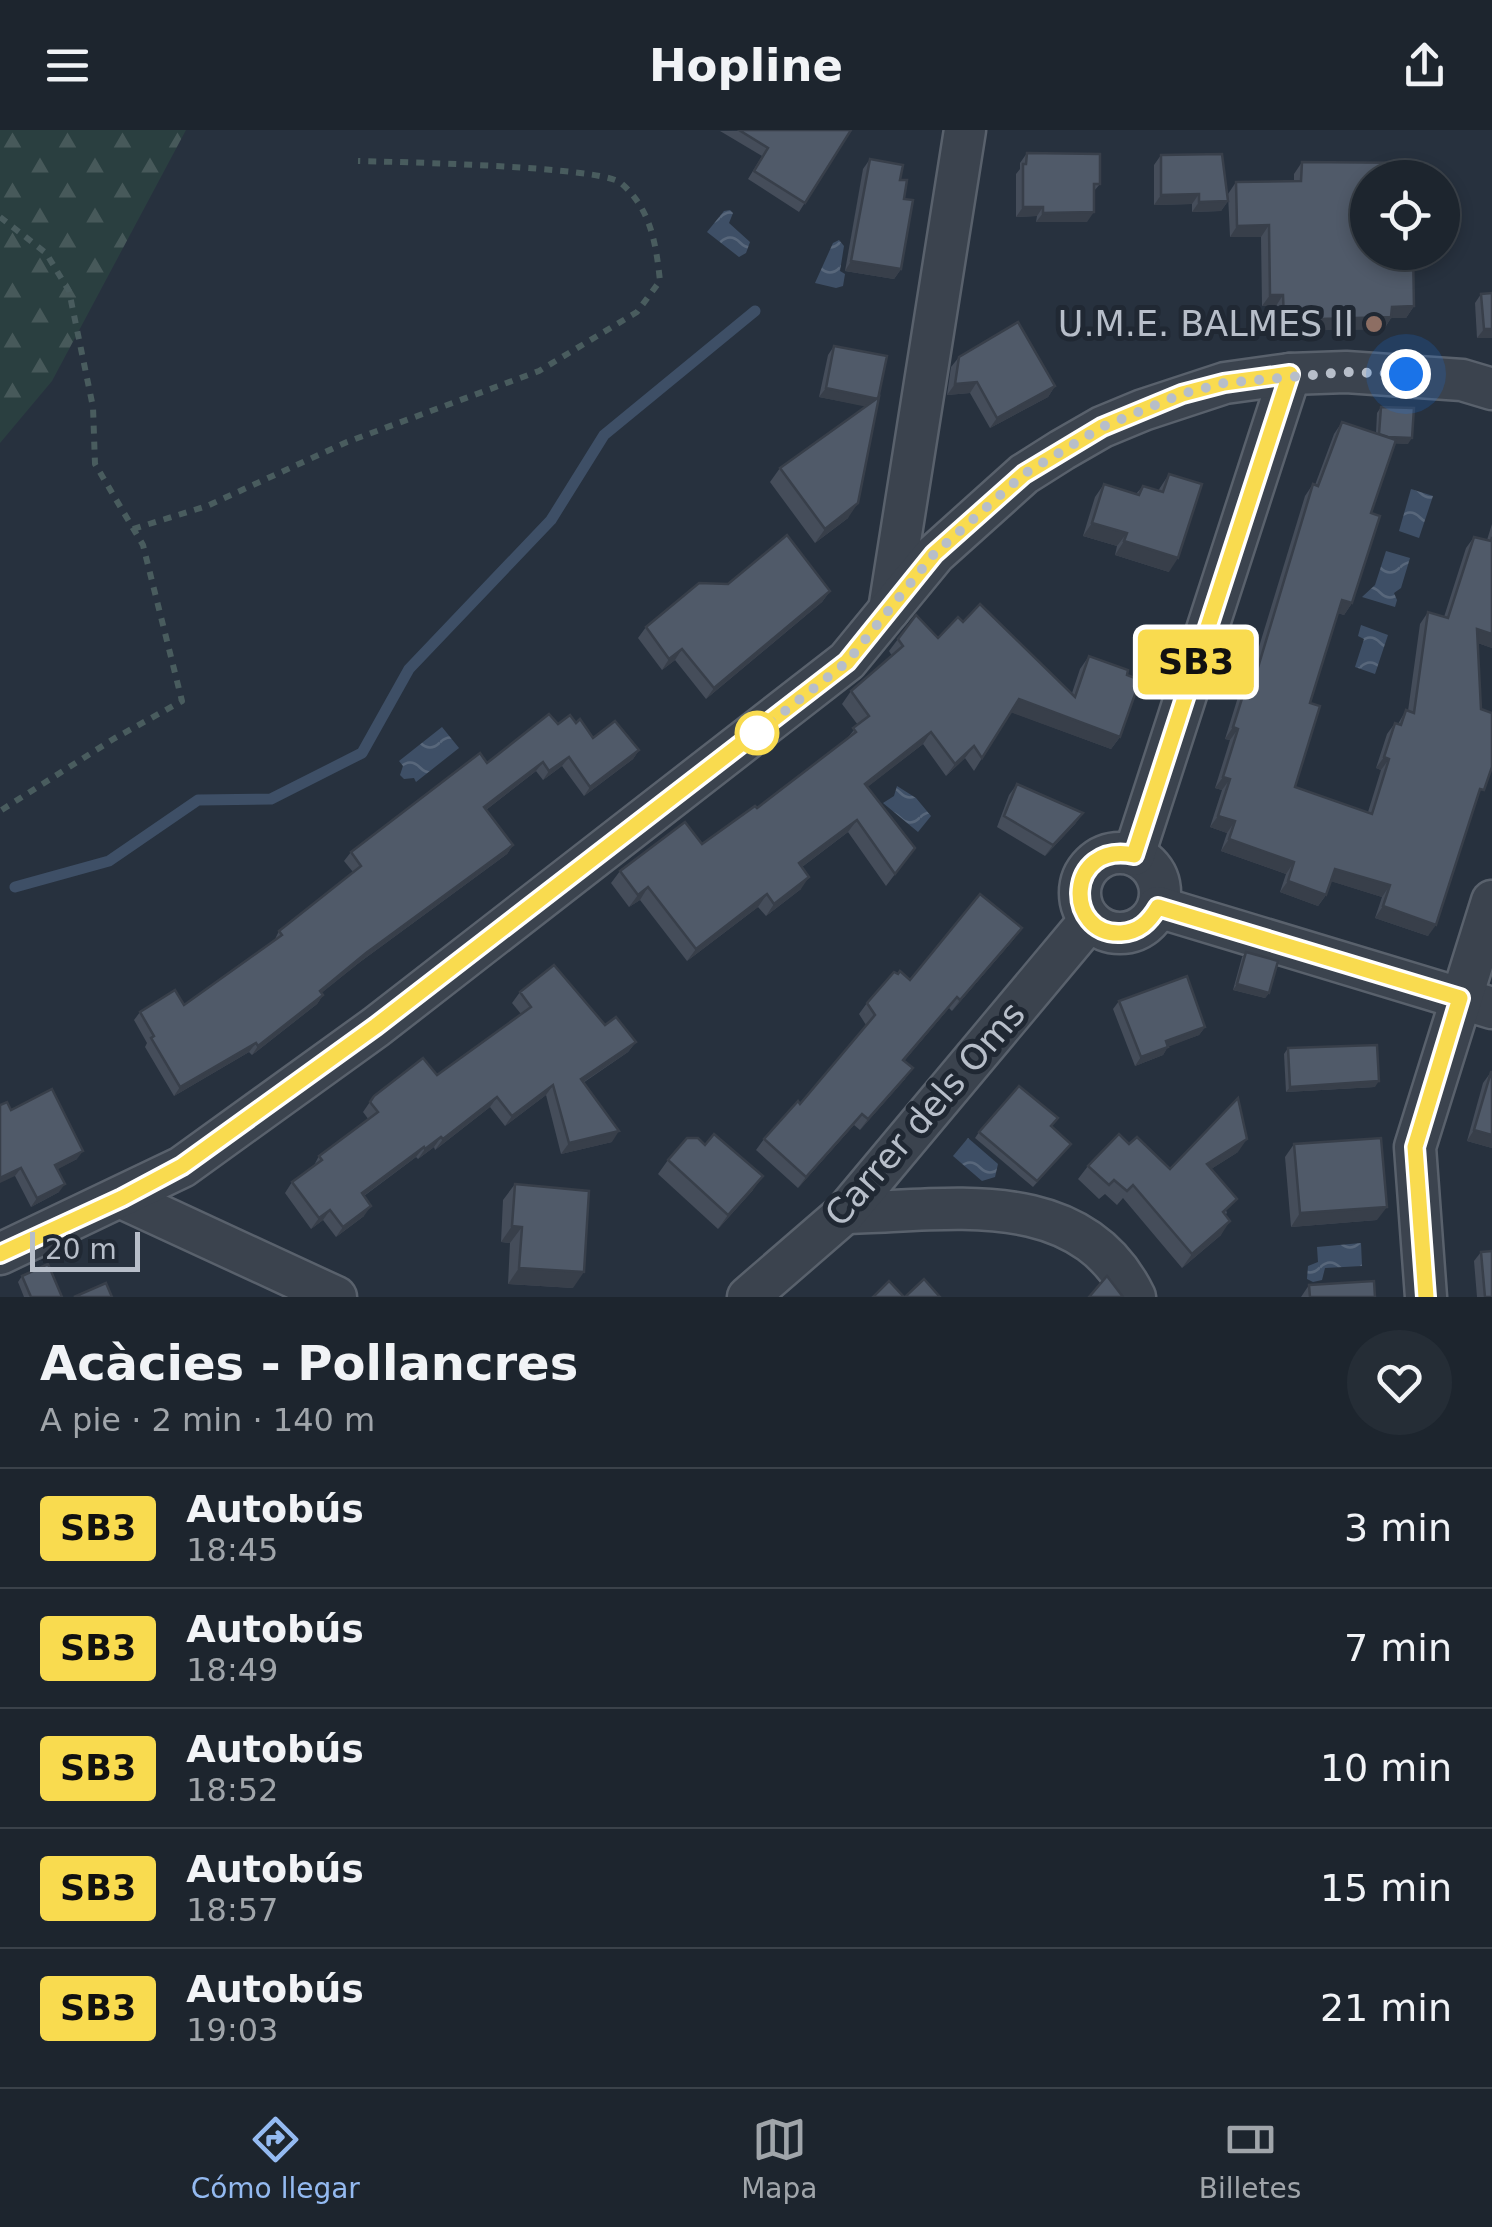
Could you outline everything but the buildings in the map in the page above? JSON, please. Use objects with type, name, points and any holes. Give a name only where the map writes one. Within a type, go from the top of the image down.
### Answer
[{"type":"street","points":[[888,614],[965,130]]},
{"type":"street","points":[[0,1254],[182,1166],[376,1026],[847,662],[934,554],[1024,474],[1062,450],[1102,427],[1182,394],[1224,383],[1290,374],[1346,372],[1462,380],[1492,389]]},
{"type":"street","points":[[1134,855],[1290,374]]},
{"type":"street","points":[[1106,854],[1134,855],[1154,870],[1159,882],[1158,907],[1151,919],[1128,932],[1101,929],[1090,920],[1079,896],[1086,870],[1106,854]]},
{"type":"street","points":[[1426,1297],[1415,1147],[1476,1003],[1492,900]]},
{"type":"street","points":[[1158,907],[1476,1003]]},
{"type":"street","name":"Carrer dels Oms","points":[[748,1297],[845,1213],[1090,920]]},
{"type":"street","points":[[122,1198],[336,1297]]},
{"type":"street","points":[[845,1213],[1006,1210],[1035,1214],[1068,1226],[1090,1242],[1112,1263],[1135,1297]]},
{"type":"path","points":[[133,528],[207,506],[347,442],[539,371],[637,312],[660,281],[656,246],[646,212],[618,180],[563,172],[358,161]]},
{"type":"path","points":[[0,217],[46,253],[69,291],[94,407],[95,464],[143,545],[182,701],[0,811]]},
{"type":"green space","points":[[0,130],[186,130],[52,381],[0,443]]},
{"type":"water","points":[[724,211],[733,213],[729,223],[750,242],[746,253],[739,257],[707,232]]},
{"type":"water","points":[[839,240],[844,246],[840,271],[845,274],[843,286],[815,283],[833,243]]},
{"type":"water","points":[[1411,489],[1433,496],[1419,538],[1399,531]]},
{"type":"water","points":[[1386,551],[1410,558],[1401,588],[1394,593],[1395,607],[1362,597],[1375,585]]},
{"type":"water","points":[[1361,625],[1388,635],[1375,674],[1355,667],[1364,639],[1358,636]]},
{"type":"water","points":[[442,727],[459,748],[416,782],[414,778],[404,779],[399,761]]},
{"type":"water","points":[[897,786],[916,798],[931,816],[918,832],[883,803],[894,796]]},
{"type":"water","points":[[968,1138],[998,1164],[995,1177],[982,1181],[953,1156]]},
{"type":"water","points":[[1361,1243],[1362,1266],[1325,1268],[1322,1280],[1307,1279],[1308,1266],[1318,1262],[1317,1247]]},
{"type":"waterway","points":[[15,887],[109,861],[198,800],[271,799],[362,753],[409,669],[551,520],[604,435],[755,311]]},
{"type":"bus line","name":"SB3","points":[[0,1254],[182,1166],[276,1102],[376,1026],[847,662],[934,554],[1024,474],[1102,427],[1182,394],[1224,383],[1290,374],[1134,855],[1106,854],[1095,861],[1080,882],[1079,896],[1090,920],[1114,933],[1140,928],[1158,907],[1460,998],[1415,1147],[1426,1297]]},
{"type":"place","name":"U.M.E. BALMES II","points":[[1374,324]]},
{"type":"route","points":[[757,733],[847,662],[934,554],[1024,474],[1102,427],[1182,394],[1224,383],[1290,374],[1406,374]]}]
